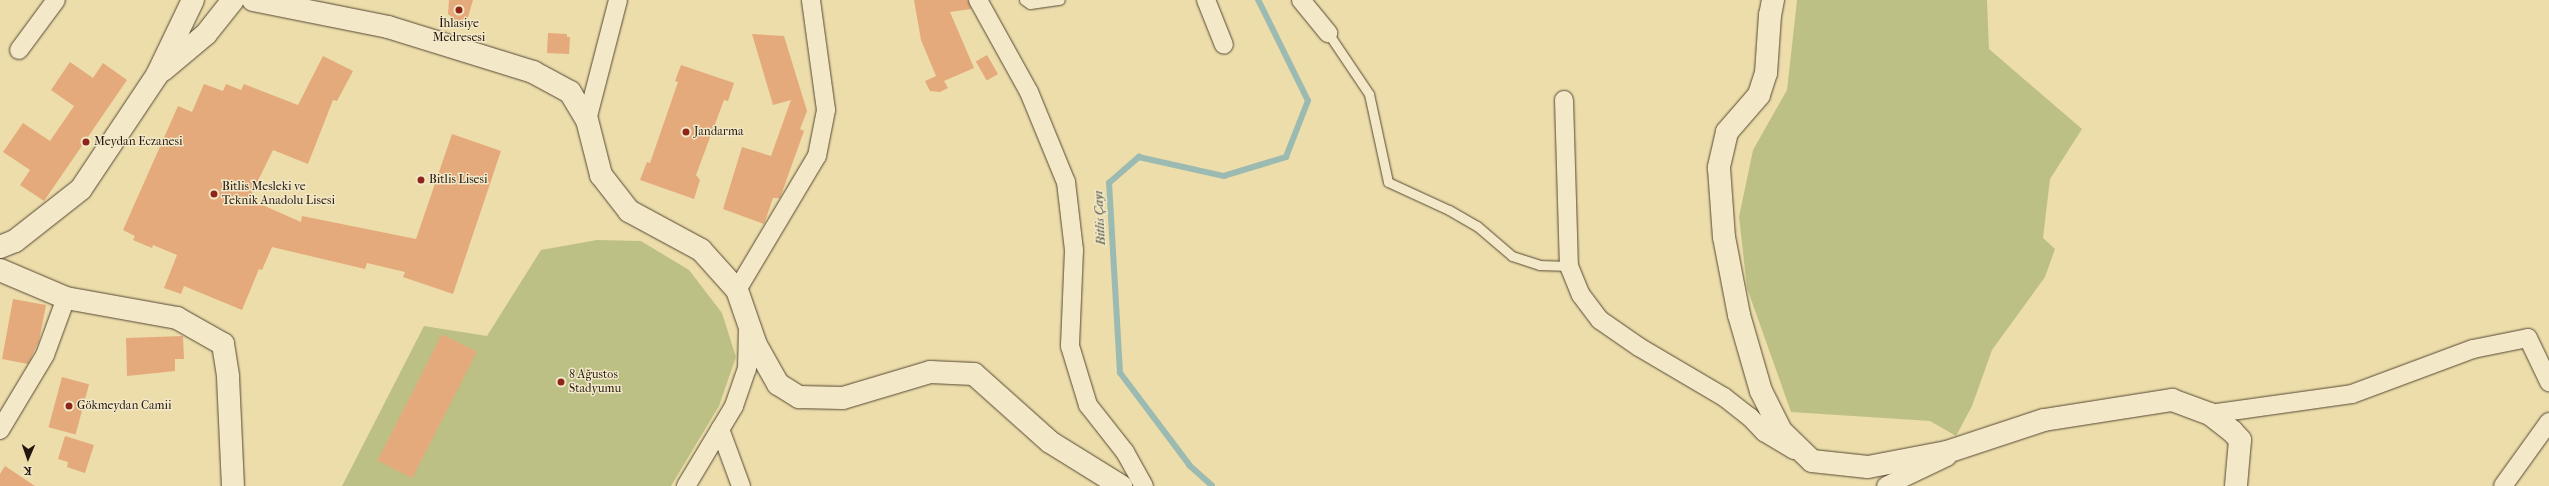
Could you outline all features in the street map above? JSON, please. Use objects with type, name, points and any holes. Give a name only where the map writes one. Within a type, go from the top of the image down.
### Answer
[{"type":"street","points":[[19,50],[56,0]]},
{"type":"street","points":[[0,247],[15,241],[81,189],[157,75],[193,0]]},
{"type":"street","points":[[157,75],[206,34],[233,0]]},
{"type":"street","points":[[254,0],[388,27],[534,72],[570,92],[587,120],[601,175],[629,211],[701,250],[737,290],[756,345],[778,384],[799,397],[844,398],[930,372],[974,374],[1050,442],[1121,486]]},
{"type":"street","points":[[334,0],[388,27]]},
{"type":"street","points":[[587,120],[618,0]]},
{"type":"street","points":[[737,290],[817,156],[826,110],[810,0]]},
{"type":"street","points":[[978,0],[1029,92],[1066,182],[1074,250],[1070,346],[1088,405],[1125,452],[1144,486]]},
{"type":"street","points":[[1206,0],[1224,45]]},
{"type":"street","points":[[1301,0],[1328,33]]},
{"type":"street","points":[[1773,0],[1770,15],[1766,73],[1759,95],[1727,132],[1719,168],[1724,237],[1739,315],[1761,391],[1781,432],[1812,461]]},
{"type":"street","points":[[1564,100],[1569,266],[1581,294],[1600,320],[1639,347],[1724,396],[1750,417],[1764,432],[1812,461],[1868,467],[1947,452],[2044,420],[2172,400],[2210,414],[2232,431],[2240,440],[2236,486]]},
{"type":"street","points":[[0,270],[66,298],[177,318],[223,344],[228,377],[233,486]]},
{"type":"street","points":[[0,430],[45,355],[66,298]]},
{"type":"street","points":[[686,486],[734,406],[747,369],[748,321]]},
{"type":"street","points":[[2210,414],[2352,394],[2473,349],[2528,338],[2549,382]]},
{"type":"street","points":[[2503,486],[2549,422]]},
{"type":"street","points":[[720,429],[741,486]]},
{"type":"street","points":[[1886,486],[1978,442]]},
{"type":"lane","points":[[1024,0],[1030,4],[1060,0]]},
{"type":"lane","points":[[1328,33],[1369,94],[1388,182],[1450,210],[1477,226],[1512,256],[1539,265],[1569,266]]},
{"type":"green space","points":[[1797,0],[1987,0],[1989,49],[2082,129],[2050,179],[2043,238],[2055,249],[2045,277],[1992,350],[1972,406],[1956,436],[1930,421],[1791,412],[1747,288],[1739,217],[1753,150],[1787,90]]},
{"type":"green space","name":"8 Ağustos Stadyumu","points":[[597,240],[641,241],[689,270],[722,313],[736,357],[719,406],[671,486],[342,486],[424,326],[487,336],[541,250]]},
{"type":"building","points":[[449,0],[473,0],[468,17],[463,22],[455,20],[448,14]]},
{"type":"building","points":[[914,0],[968,0],[971,9],[950,12],[974,68],[944,81],[948,88],[940,92],[930,91],[925,81],[936,76],[921,40]]},
{"type":"building","points":[[548,33],[567,34],[567,37],[570,37],[569,54],[547,53]]},
{"type":"building","points":[[752,34],[784,36],[807,111],[800,129],[804,131],[780,198],[773,198],[764,224],[723,209],[742,147],[771,156],[791,100],[773,105]]},
{"type":"building","points":[[987,55],[998,74],[987,81],[976,62]]},
{"type":"building","points":[[323,56],[353,71],[337,101],[333,100],[308,164],[273,150],[249,199],[301,222],[302,216],[416,239],[452,134],[501,151],[453,294],[403,277],[405,272],[367,263],[365,269],[272,247],[262,270],[259,269],[242,310],[184,286],[181,294],[164,288],[177,255],[153,245],[152,248],[133,240],[135,236],[123,230],[178,106],[192,112],[204,84],[223,91],[226,84],[241,90],[244,84],[298,105]]},
{"type":"building","points":[[70,62],[93,78],[103,63],[127,80],[44,201],[20,185],[30,170],[3,152],[23,123],[50,141],[74,106],[51,90]]},
{"type":"building","name":"Jandarma","points":[[681,65],[734,83],[728,101],[724,100],[696,175],[700,180],[694,199],[640,180],[647,162],[650,163],[678,82],[675,81]]},
{"type":"building","points":[[13,299],[46,305],[39,341],[28,364],[2,359]]},
{"type":"building","points":[[442,334],[477,352],[412,478],[378,461]]},
{"type":"building","points":[[183,336],[184,359],[175,359],[175,371],[127,376],[126,338]]},
{"type":"building","name":"Gökmeydan Camii","points":[[62,377],[89,384],[76,434],[49,427]]},
{"type":"building","points":[[65,436],[94,445],[85,473],[67,467],[68,462],[58,459]]},
{"type":"building","points":[[5,466],[35,486],[0,486],[0,474]]},
{"type":"waterway","name":"Bitlis Çayı","points":[[1212,486],[1190,466],[1120,373],[1109,183],[1139,157],[1224,176],[1286,157],[1308,101],[1258,0]]},
{"type":"place","name":"İhlasiye Medresesi","points":[[459,10]]},
{"type":"place","name":"Jandarma","points":[[686,132]]},
{"type":"place","name":"Meydan Eczanesi","points":[[86,142]]},
{"type":"place","name":"Bitlis Lisesi","points":[[421,180]]},
{"type":"place","name":"Bitlis Mesleki ve Teknik Anadolu Lisesi","points":[[214,194]]},
{"type":"place","name":"8 Ağustos Stadyumu","points":[[561,382]]},
{"type":"place","name":"Gökmeydan Camii","points":[[69,406]]}]
